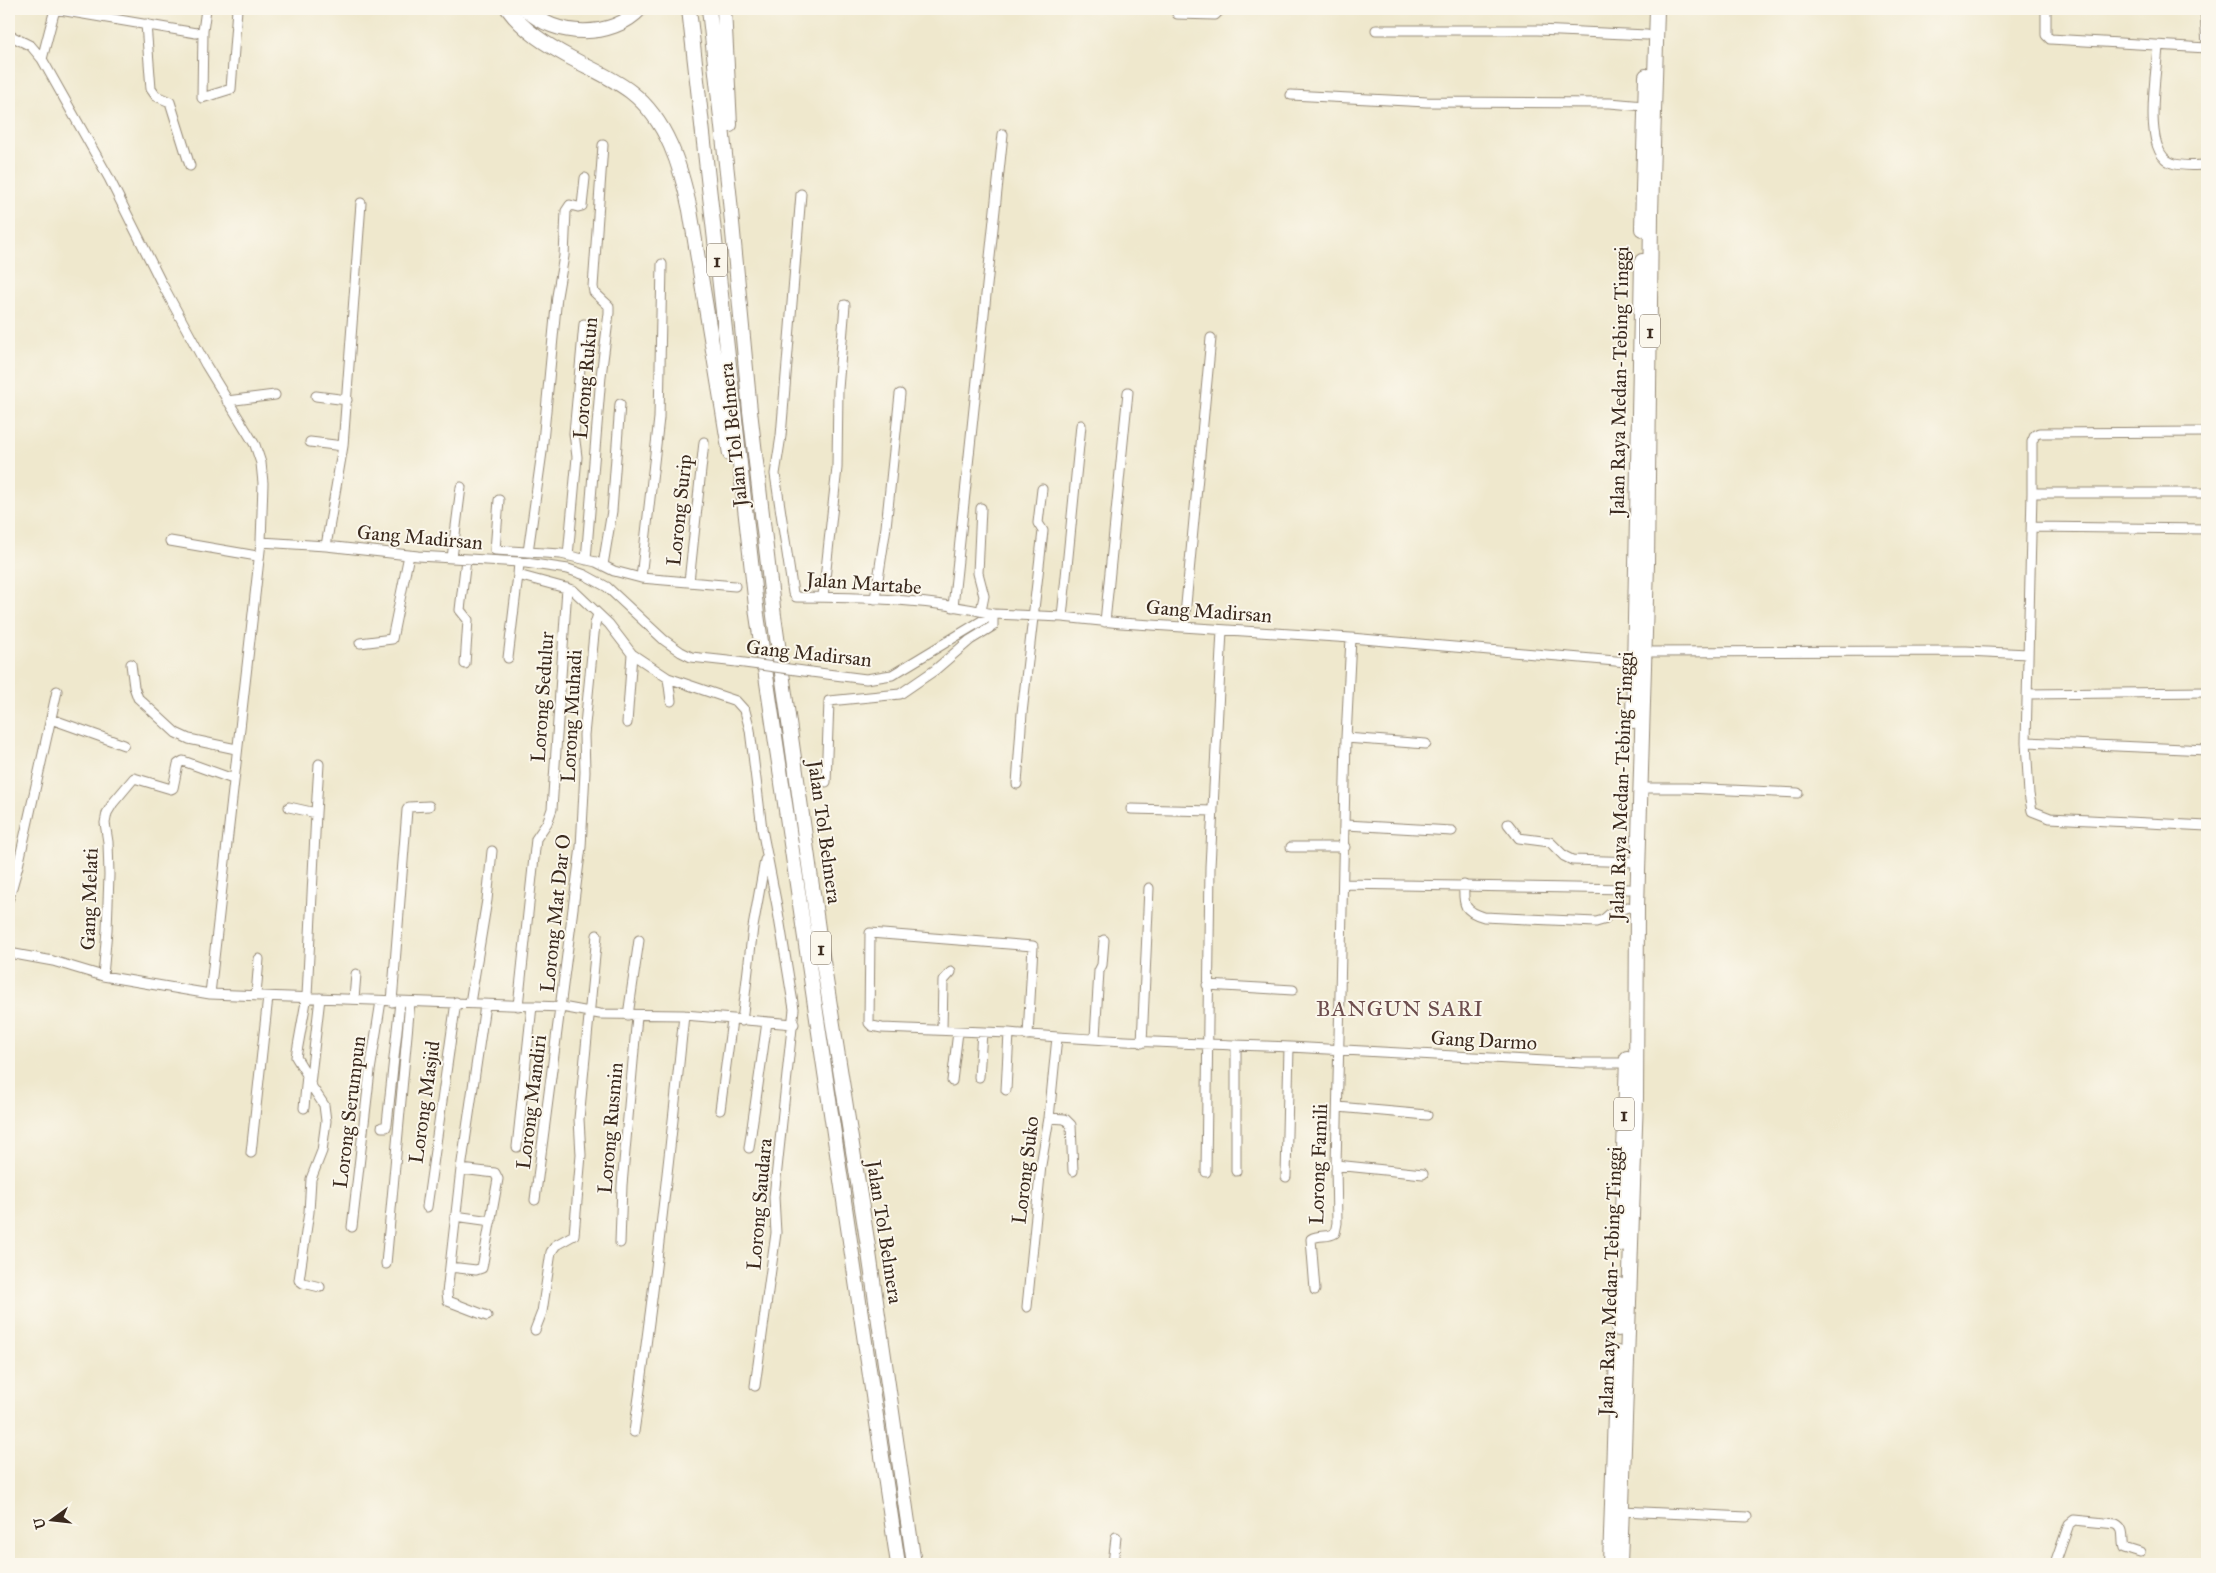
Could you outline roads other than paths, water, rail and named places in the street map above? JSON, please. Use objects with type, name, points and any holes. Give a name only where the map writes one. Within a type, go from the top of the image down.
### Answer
[{"type":"highway","points":[[508,9],[516,19],[538,38],[632,93],[656,119],[671,145],[685,189],[729,450],[744,510]]},
{"type":"highway","points":[[526,9],[536,18],[553,26],[581,31],[609,28],[623,23],[640,9]]},
{"type":"highway","name":"1","points":[[689,9],[744,510]]},
{"type":"highway","name":"1","points":[[709,9],[729,191]]},
{"type":"highway","points":[[724,9],[729,103],[729,191]]},
{"type":"highway","name":"Jalan Raya Medan-Tebing Tinggi","points":[[1610,1564],[1627,1063],[1628,907],[1640,788],[1644,106],[1648,9]]},
{"type":"highway","name":"Jalan Raya Medan-Tebing Tinggi","points":[[1620,1564],[1636,1098],[1634,862],[1641,660],[1657,9]]},
{"type":"highway","name":"Jalan Tol Belmera","points":[[729,191],[751,420],[774,616],[819,936],[868,1246],[914,1564]]},
{"type":"highway","name":"Jalan Tol Belmera","points":[[744,510],[768,690],[898,1564]]},
{"type":"street","points":[[42,59],[55,9],[196,33],[203,31]]},
{"type":"street","points":[[206,9],[203,31],[202,98],[231,89],[237,9]]},
{"type":"street","points":[[1177,14],[1215,15],[1221,9]]},
{"type":"street","points":[[2046,9],[2046,35],[2050,39],[2207,48],[2205,9]]},
{"type":"street","points":[[146,24],[151,89],[156,96],[170,102],[190,166]]},
{"type":"street","points":[[1376,30],[1538,30],[1647,34]]},
{"type":"street","points":[[9,35],[31,46],[42,59],[109,178],[161,282],[227,401],[255,445],[261,463],[263,483],[260,542],[210,994]]},
{"type":"street","points":[[2158,46],[2153,100],[2154,133],[2160,151],[2173,164],[2207,165]]},
{"type":"street","points":[[1291,95],[1427,102],[1610,103],[1644,106]]},
{"type":"street","points":[[953,607],[1003,134]]},
{"type":"street","name":"Lorong Rukun","points":[[586,560],[601,376],[609,313],[609,306],[594,292],[593,287],[603,146]]},
{"type":"street","points":[[528,552],[542,452],[557,296],[564,256],[566,211],[570,206],[582,206],[585,178]]},
{"type":"street","name":"Jalan Martabe","points":[[801,194],[781,436],[775,474],[793,593],[796,597],[875,599],[953,607],[993,614]]},
{"type":"street","points":[[326,546],[343,446],[361,203]]},
{"type":"street","points":[[641,578],[658,418],[662,264]]},
{"type":"street","points":[[824,597],[837,468],[838,389],[845,305]]},
{"type":"street","points":[[568,556],[577,457],[574,433],[584,324]]},
{"type":"street","points":[[1184,626],[1211,338]]},
{"type":"street","points":[[1105,622],[1128,392]]},
{"type":"street","points":[[875,599],[885,533],[900,394]]},
{"type":"street","points":[[227,401],[275,395]]},
{"type":"street","points":[[316,396],[347,400]]},
{"type":"street","points":[[603,565],[612,511],[620,404]]},
{"type":"street","points":[[1062,617],[1081,425]]},
{"type":"street","points":[[2204,432],[2039,433],[2035,435],[2032,442],[2032,527],[2026,742],[2029,794],[2032,811],[2040,815],[2050,818],[2207,826]]},
{"type":"street","points":[[310,442],[343,446]]},
{"type":"street","name":"Lorong Surip","points":[[689,582],[704,442]]},
{"type":"street","points":[[452,558],[461,487]]},
{"type":"street","points":[[1017,784],[1022,713],[1043,531],[1038,523],[1042,489]]},
{"type":"street","points":[[2032,492],[2207,494]]},
{"type":"street","points":[[494,561],[499,500]]},
{"type":"street","points":[[981,508],[978,573],[984,596],[981,611]]},
{"type":"street","points":[[2032,527],[2207,529]]},
{"type":"street","points":[[170,541],[258,556]]},
{"type":"street","name":"Gang Madirsan","points":[[260,542],[519,562],[568,569],[585,574],[607,587],[664,640],[680,652],[691,657],[866,679],[892,675],[993,614],[1062,617],[1105,622],[1184,626],[1641,660],[1966,651],[2028,654]]},
{"type":"street","points":[[495,550],[568,556],[603,565],[618,573],[641,578],[735,586]]},
{"type":"street","points":[[360,643],[392,639],[409,555]]},
{"type":"street","points":[[466,559],[460,610],[468,620],[466,664]]},
{"type":"street","points":[[508,658],[519,562]]},
{"type":"street","points":[[518,575],[568,588],[583,598],[632,654],[668,678],[736,701],[745,711],[750,730],[766,853],[720,1110]]},
{"type":"street","name":"Lorong Sedulur","points":[[518,1006],[536,839],[547,823],[552,809],[568,588]]},
{"type":"street","name":"Lorong Muhadi","points":[[583,822],[584,735],[594,630],[598,614]]},
{"type":"street","points":[[826,782],[829,701],[900,694],[935,670],[970,640],[993,626],[993,614]]},
{"type":"street","points":[[1206,1172],[1207,985],[1222,630]]},
{"type":"street","name":"Lorong Famili","points":[[1315,1290],[1311,1239],[1316,1236],[1331,1236],[1335,1233],[1337,1223],[1336,1165],[1346,825],[1346,738],[1351,638]]},
{"type":"street","points":[[627,723],[632,654]]},
{"type":"street","points":[[131,664],[134,687],[138,698],[176,733],[189,738],[236,748]]},
{"type":"street","points":[[668,678],[671,701]]},
{"type":"street","points":[[9,898],[57,691]]},
{"type":"street","points":[[2028,694],[2207,692]]},
{"type":"street","points":[[51,719],[124,744]]},
{"type":"street","points":[[1346,738],[1426,744]]},
{"type":"street","points":[[2026,742],[2207,750]]},
{"type":"street","name":"Gang Melati","points":[[103,976],[108,930],[110,875],[105,823],[107,813],[113,803],[134,778],[168,789],[173,788],[180,761],[188,762],[233,779]]},
{"type":"street","points":[[304,1108],[307,1076],[296,1057],[307,996],[319,764]]},
{"type":"street","points":[[1640,788],[1798,793]]},
{"type":"street","points":[[382,1127],[387,1124],[407,810],[409,807],[429,806]]},
{"type":"street","points":[[289,807],[316,813]]},
{"type":"street","points":[[1131,809],[1213,811]]},
{"type":"street","name":"Lorong Mat Dar O","points":[[562,1008],[583,822]]},
{"type":"street","points":[[1508,824],[1520,838],[1550,842],[1564,856],[1572,860],[1634,862]]},
{"type":"street","points":[[1346,825],[1452,831]]},
{"type":"street","points":[[1291,847],[1345,847]]},
{"type":"street","points":[[470,1003],[487,900],[492,851]]},
{"type":"street","name":"Lorong Saudara","points":[[755,1386],[776,1233],[774,1197],[794,1024],[794,1009],[766,853]]},
{"type":"street","points":[[1344,884],[1629,889]]},
{"type":"street","points":[[1464,885],[1463,899],[1465,907],[1472,913],[1484,917],[1596,922],[1603,920],[1611,912],[1628,907]]},
{"type":"street","points":[[1142,1043],[1149,888]]},
{"type":"street","name":"Gang Darmo","points":[[1028,1034],[1033,946],[870,933],[868,1023],[882,1028],[1028,1034],[1142,1043],[1289,1047],[1582,1063],[1627,1063]]},
{"type":"street","points":[[535,1330],[542,1312],[551,1252],[556,1245],[574,1235],[581,1155],[579,1120],[597,935]]},
{"type":"street","name":"Lorong Rusmin","points":[[620,1244],[633,1015],[640,940]]},
{"type":"street","points":[[1095,1038],[1099,971],[1102,965],[1104,940]]},
{"type":"street","points":[[9,953],[54,961],[103,976],[210,994],[268,997],[307,996],[396,1002],[456,1002],[562,1008],[589,1013],[684,1015],[794,1024]]},
{"type":"street","points":[[256,995],[259,959]]},
{"type":"street","points":[[942,1030],[943,981],[951,972]]},
{"type":"street","points":[[354,999],[356,974]]},
{"type":"street","points":[[1207,985],[1293,990]]},
{"type":"street","points":[[251,1153],[268,997]]},
{"type":"street","points":[[320,998],[310,1084],[324,1105],[326,1121],[322,1150],[311,1179],[309,1212],[299,1280],[303,1283],[320,1287]]},
{"type":"street","name":"Lorong Serumpun","points":[[352,1227],[370,1070],[381,1001]]},
{"type":"street","points":[[386,1264],[410,1002]]},
{"type":"street","name":"Lorong Masjid","points":[[427,1207],[456,1002]]},
{"type":"street","points":[[485,1005],[461,1169],[446,1293],[448,1301],[453,1304],[487,1316]]},
{"type":"street","points":[[517,1147],[532,1006]]},
{"type":"street","name":"Lorong Mandiri","points":[[535,1200],[553,1053],[562,1008]]},
{"type":"street","points":[[634,1432],[652,1305],[684,1015]]},
{"type":"street","points":[[749,1148],[767,1022]]},
{"type":"street","points":[[952,1081],[958,1032]]},
{"type":"street","points":[[978,1077],[982,1032]]},
{"type":"street","points":[[1006,1090],[1010,1033]]},
{"type":"street","name":"Lorong Suko","points":[[1027,1307],[1041,1165],[1049,1118],[1057,1037]]},
{"type":"street","points":[[1236,1045],[1236,1171]]},
{"type":"street","points":[[1286,1177],[1289,1047]]},
{"type":"street","points":[[1338,1107],[1427,1115]]},
{"type":"street","points":[[1049,1118],[1064,1119],[1071,1125],[1072,1171]]},
{"type":"street","points":[[1336,1165],[1423,1174]]},
{"type":"street","points":[[450,1267],[476,1270],[482,1268],[497,1175],[461,1169]]},
{"type":"street","points":[[455,1216],[491,1221]]},
{"type":"street","points":[[1622,1511],[1747,1517]]},
{"type":"street","points":[[2055,1564],[2069,1524],[2074,1520],[2116,1524],[2124,1535],[2124,1548],[2140,1553]]},
{"type":"street","points":[[1113,1564],[1116,1537]]},
{"type":"district","name":"BANGUN SARI","points":[[1400,1008]]}]
